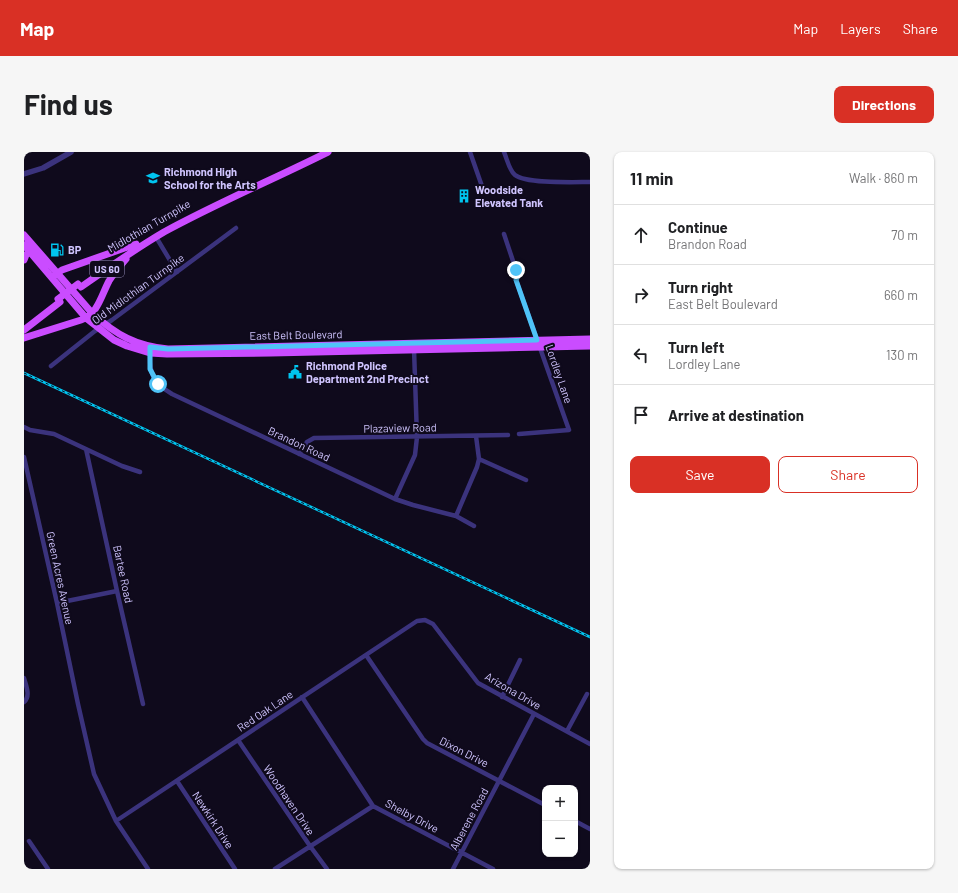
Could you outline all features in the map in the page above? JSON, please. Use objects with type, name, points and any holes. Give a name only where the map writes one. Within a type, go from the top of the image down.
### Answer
[{"type":"main road","name":"Midlothian Turnpike","points":[[24,330],[79,286],[135,247],[184,217],[317,152]]},
{"type":"main road","name":"Midlothian Turnpike","points":[[135,247],[201,213],[328,152]]},
{"type":"main road","points":[[24,235],[29,246],[54,275],[135,247]]},
{"type":"main road","points":[[24,260],[29,246]]},
{"type":"main road","points":[[24,338],[89,316],[98,305],[115,272],[135,247]]},
{"type":"main road","name":"East Belt Boulevard","points":[[54,275],[66,296],[102,325],[108,336],[120,344],[167,354],[385,351],[414,346],[539,343],[590,339]]},
{"type":"main road","name":"East Belt Boulevard","points":[[54,275],[72,290],[89,316]]},
{"type":"main road","name":"Midlothian Turnpike","points":[[24,324],[59,301]]},
{"type":"main road","points":[[98,305],[98,312],[102,325]]},
{"type":"main road","name":"East Belt Boulevard","points":[[539,343],[590,346]]},
{"type":"street","points":[[24,174],[43,168],[71,152]]},
{"type":"street","points":[[470,152],[484,192]]},
{"type":"street","points":[[504,152],[515,175],[526,180],[590,182]]},
{"type":"street","name":"Old Midlothian Turnpike","points":[[51,366],[102,325],[236,228]]},
{"type":"street","name":"Lordley Lane","points":[[504,234],[518,276],[516,280],[569,430],[519,434]]},
{"type":"street","points":[[156,237],[177,272]]},
{"type":"street","points":[[395,499],[415,455],[417,436],[414,346]]},
{"type":"street","name":"Brandon Road","points":[[150,350],[152,374],[160,387],[172,394],[395,499],[456,516],[474,526]]},
{"type":"street","points":[[24,427],[30,430],[54,434],[122,466],[140,472]]},
{"type":"street","name":"Plazaview Road","points":[[300,454],[307,442],[314,438],[508,435]]},
{"type":"street","points":[[456,516],[475,475],[479,459],[476,436]]},
{"type":"street","name":"Bartee Road","points":[[86,449],[117,591],[144,704]]},
{"type":"street","name":"Green Acres Avenue","points":[[24,457],[94,774],[116,821],[148,869]]},
{"type":"street","points":[[479,459],[526,480]]},
{"type":"street","points":[[57,603],[117,591]]},
{"type":"street","name":"Red Oak Lane","points":[[116,821],[417,621],[424,620]]},
{"type":"street","name":"Arizona Drive","points":[[424,620],[433,624],[478,683],[590,744]]},
{"type":"street","name":"Dixon Drive","points":[[366,655],[427,743],[542,803]]},
{"type":"street","points":[[502,697],[520,660]]},
{"type":"street","points":[[24,678],[28,696],[24,702]]},
{"type":"street","points":[[567,731],[587,694]]},
{"type":"street","name":"Shelby Drive","points":[[302,697],[373,806],[493,869]]},
{"type":"street","name":"Alberene Road","points":[[453,869],[534,714]]},
{"type":"street","name":"Woodhaven Drive","points":[[238,740],[327,869]]},
{"type":"street","name":"Newkirk Drive","points":[[177,781],[235,869]]},
{"type":"street","points":[[275,869],[373,806]]},
{"type":"street","points":[[578,823],[590,829]]},
{"type":"street","points":[[29,842],[48,869]]},
{"type":"railway","points":[[24,373],[590,637]]},
{"type":"place","name":"Richmond High School for the Arts","points":[[153,178]]},
{"type":"place","name":"Woodside Elevated Tank","points":[[464,196]]},
{"type":"place","name":"BP","points":[[57,250]]},
{"type":"place","name":"Richmond Police Department 2nd Precinct","points":[[295,372]]},
{"type":"route","points":[[158,384],[150,369],[150,347],[168,349],[537,340],[516,280],[518,276],[516,270]]}]
